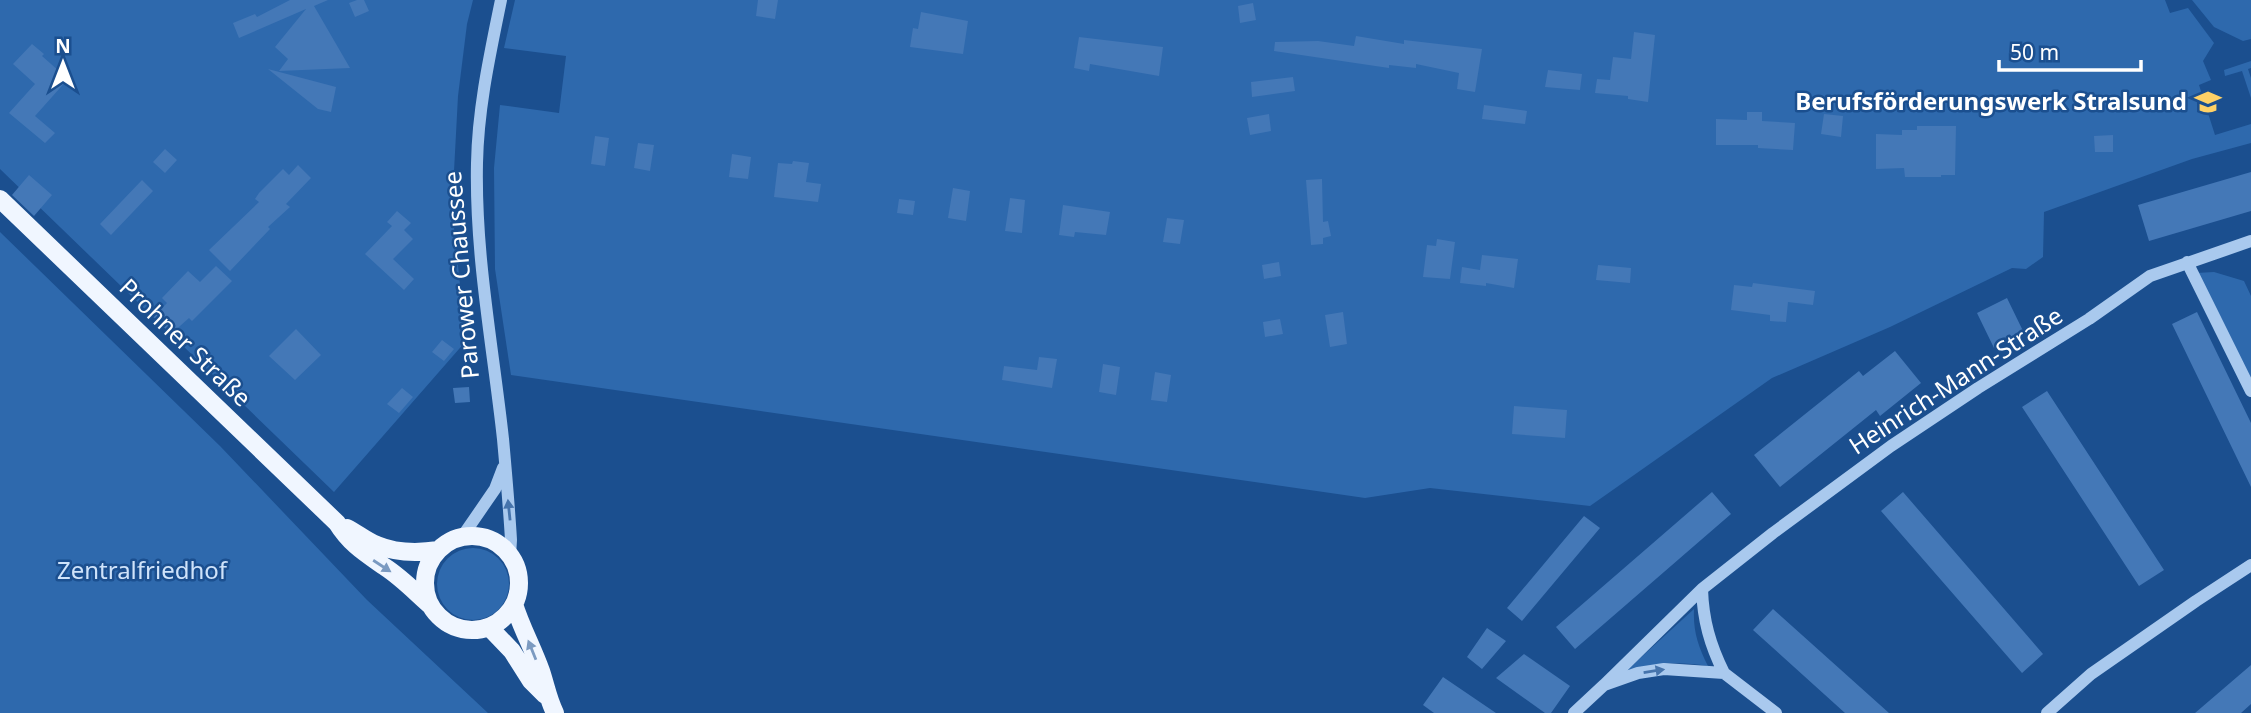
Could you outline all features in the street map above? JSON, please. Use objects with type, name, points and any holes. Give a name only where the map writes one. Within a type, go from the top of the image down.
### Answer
[{"type":"main road","name":"Prohner Straße","points":[[0,199],[337,523],[376,545],[414,552],[439,550]]},
{"type":"main road","name":"Prohner Straße","points":[[337,523],[346,538],[358,549],[392,572],[431,606]]},
{"type":"main road","points":[[462,537],[473,536],[494,541],[510,556]]},
{"type":"main road","name":"Parower Chaussee","points":[[439,550],[462,537]]},
{"type":"main road","points":[[439,550],[427,570],[426,595],[438,615],[456,627],[467,630],[489,627],[508,614],[514,604]]},
{"type":"main road","name":"Parower Chaussee","points":[[510,556],[519,579],[514,604]]},
{"type":"main road","points":[[514,604],[541,671],[551,705]]},
{"type":"main road","points":[[489,627],[512,652],[551,705]]},
{"type":"street","name":"Parower Chaussee","points":[[501,0],[484,83],[477,204],[485,308],[503,439],[510,556]]},
{"type":"street","name":"Heinrich-Mann-Straße","points":[[1574,713],[1702,589],[1793,517],[1932,418],[2089,319],[2151,276],[2251,242]]},
{"type":"street","points":[[2187,262],[2251,391]]},
{"type":"street","name":"Parower Chaussee","points":[[462,537],[495,489],[504,464]]},
{"type":"street","points":[[2047,713],[2091,674],[2251,565]]},
{"type":"street","points":[[1702,589],[1704,619],[1713,652],[1724,673],[1776,713]]},
{"type":"street","name":"Heinrich-Mann-Straße","points":[[1604,685],[1638,673],[1664,669],[1724,673]]},
{"type":"green space","points":[[0,0],[473,0],[467,24],[458,96],[452,209],[466,341],[334,492],[0,169]]},
{"type":"green space","points":[[515,0],[2165,0],[2170,13],[2188,8],[2214,43],[2203,61],[2211,80],[2199,85],[2215,135],[2251,124],[2251,143],[2192,159],[2044,212],[2043,257],[2026,269],[2012,268],[1890,327],[1772,378],[1590,506],[1430,488],[1365,498],[511,375],[495,269],[494,168],[500,105],[559,113],[566,56],[504,48]]},
{"type":"green space","points":[[2192,0],[2251,0],[2251,39],[2243,41],[2214,27]]},
{"type":"green space","points":[[2251,61],[2251,68],[2248,69],[2251,98],[2242,71],[2225,76],[2224,70]]},
{"type":"green space","name":"Zentralfriedhof","points":[[0,232],[220,446],[367,600],[488,713],[0,713]]},
{"type":"green space","points":[[2214,272],[2244,281],[2251,296],[2251,378],[2196,273]]},
{"type":"green space","points":[[480,548],[499,558],[507,570],[507,598],[499,610],[487,618],[466,620],[447,610],[439,598],[437,577],[447,558],[459,550]]},
{"type":"green space","points":[[1694,609],[1697,638],[1708,666],[1667,664],[1626,671]]},
{"type":"building","points":[[290,0],[328,0],[314,6],[350,68],[279,71],[288,59],[275,47],[306,9],[239,38],[233,23],[255,14],[257,17]]},
{"type":"building","points":[[364,0],[369,11],[355,17],[349,3]]},
{"type":"building","points":[[758,0],[778,0],[775,19],[756,16]]},
{"type":"building","points":[[1253,3],[1256,20],[1240,23],[1238,6]]},
{"type":"building","points":[[921,12],[968,21],[963,54],[910,47],[913,28],[918,29]]},
{"type":"building","points":[[1634,32],[1655,35],[1648,102],[1628,99],[1628,96],[1595,93],[1597,79],[1610,80],[1613,57],[1631,59]]},
{"type":"building","points":[[1356,36],[1404,44],[1404,40],[1482,49],[1475,92],[1457,89],[1459,73],[1416,64],[1416,68],[1389,65],[1389,68],[1274,51],[1275,42],[1318,41],[1354,46]]},
{"type":"building","points":[[1079,37],[1163,47],[1159,76],[1090,64],[1089,71],[1074,68]]},
{"type":"building","points":[[32,44],[68,79],[35,116],[55,133],[45,143],[9,113],[35,84],[13,64]]},
{"type":"building","points":[[268,69],[336,87],[331,112],[318,109]]},
{"type":"building","points":[[1548,70],[1582,74],[1580,90],[1545,87]]},
{"type":"building","points":[[1293,77],[1295,91],[1252,97],[1251,82]]},
{"type":"building","points":[[1484,105],[1527,111],[1525,124],[1482,119]]},
{"type":"building","points":[[1747,112],[1762,112],[1762,121],[1795,123],[1793,150],[1758,148],[1758,145],[1716,145],[1716,119],[1747,120]]},
{"type":"building","points":[[1269,114],[1271,131],[1250,135],[1247,118]]},
{"type":"building","points":[[1824,114],[1843,116],[1841,137],[1821,134]]},
{"type":"building","points":[[1917,126],[1956,126],[1955,175],[1905,177],[1904,168],[1876,169],[1876,134],[1902,135],[1902,130],[1917,130]]},
{"type":"building","points":[[2113,135],[2113,152],[2095,152],[2094,136]]},
{"type":"building","points":[[595,136],[609,138],[605,166],[591,164]]},
{"type":"building","points":[[638,143],[654,145],[650,171],[634,168]]},
{"type":"building","points":[[165,149],[177,160],[165,173],[153,162]]},
{"type":"building","points":[[732,154],[751,157],[748,179],[729,177]]},
{"type":"building","points":[[793,161],[809,163],[806,182],[821,184],[818,202],[774,197],[778,163],[792,164]]},
{"type":"building","points":[[298,165],[311,178],[286,204],[290,207],[268,227],[270,229],[230,271],[209,250],[259,202],[255,199],[259,193],[283,169],[289,175]]},
{"type":"building","points":[[2251,172],[2251,211],[2149,241],[2138,205]]},
{"type":"building","points":[[29,175],[52,195],[34,216],[12,195]]},
{"type":"building","points":[[1322,179],[1323,222],[1328,221],[1331,236],[1323,238],[1323,244],[1311,245],[1306,180]]},
{"type":"building","points":[[142,180],[153,191],[111,235],[100,224]]},
{"type":"building","points":[[953,188],[970,191],[966,221],[948,218]]},
{"type":"building","points":[[1010,198],[1025,200],[1022,233],[1005,231]]},
{"type":"building","points":[[899,199],[915,201],[913,215],[897,213]]},
{"type":"building","points":[[1063,205],[1110,212],[1106,235],[1075,232],[1074,237],[1059,235]]},
{"type":"building","points":[[397,211],[411,223],[404,230],[413,239],[393,259],[414,279],[404,290],[365,254],[392,226],[387,222]]},
{"type":"building","points":[[1167,218],[1184,220],[1180,244],[1163,242]]},
{"type":"building","points":[[1437,239],[1455,242],[1450,279],[1423,277],[1427,245],[1436,246]]},
{"type":"building","points":[[1482,255],[1518,259],[1514,288],[1486,283],[1486,286],[1460,283],[1462,267],[1480,270]]},
{"type":"building","points":[[1279,262],[1281,276],[1264,279],[1262,265]]},
{"type":"building","points":[[1598,265],[1631,268],[1630,283],[1596,280]]},
{"type":"building","points":[[216,266],[232,281],[192,321],[189,318],[171,334],[154,317],[167,303],[162,298],[188,271],[200,282]]},
{"type":"building","points":[[1753,283],[1815,291],[1813,305],[1788,302],[1786,322],[1770,321],[1770,315],[1731,310],[1734,285],[1752,287]]},
{"type":"building","points":[[2007,298],[2024,333],[1994,348],[1977,313]]},
{"type":"building","points":[[1343,312],[1347,344],[1330,347],[1325,315]]},
{"type":"building","points":[[2197,312],[2251,423],[2251,487],[2172,324]]},
{"type":"building","points":[[1280,319],[1283,334],[1265,337],[1263,322]]},
{"type":"building","points":[[296,329],[321,355],[295,380],[269,356]]},
{"type":"building","points":[[442,340],[454,349],[444,361],[432,352]]},
{"type":"building","points":[[1895,351],[1921,383],[1880,416],[1876,410],[1780,487],[1754,455],[1859,371],[1863,376]]},
{"type":"building","points":[[1039,357],[1057,359],[1052,388],[1002,380],[1004,366],[1037,370]]},
{"type":"building","points":[[1103,364],[1120,367],[1116,395],[1099,392]]},
{"type":"building","points":[[1155,372],[1171,375],[1167,402],[1151,400]]},
{"type":"building","points":[[469,387],[470,402],[455,403],[453,388]]},
{"type":"building","points":[[402,388],[413,397],[399,413],[387,404]]},
{"type":"building","points":[[2047,391],[2164,570],[2139,586],[2022,407]]},
{"type":"building","points":[[1514,406],[1567,410],[1565,438],[1512,434]]},
{"type":"building","points":[[1712,492],[1731,514],[1575,649],[1556,627]]},
{"type":"building","points":[[1903,492],[2043,654],[2022,673],[1881,511]]},
{"type":"building","points":[[1584,516],[1600,528],[1522,621],[1507,608]]},
{"type":"building","points":[[1773,609],[1889,713],[1845,713],[1753,630]]},
{"type":"building","points":[[1487,628],[1506,641],[1482,669],[1467,657]]},
{"type":"building","points":[[1524,654],[1570,686],[1551,713],[1545,713],[1496,678]]},
{"type":"building","points":[[2251,665],[2251,704],[2241,713],[2195,713]]},
{"type":"building","points":[[1443,677],[1496,713],[1434,713],[1423,705]]},
{"type":"place","name":"Berufsförderungswerk Stralsund","points":[[2208,102]]}]
